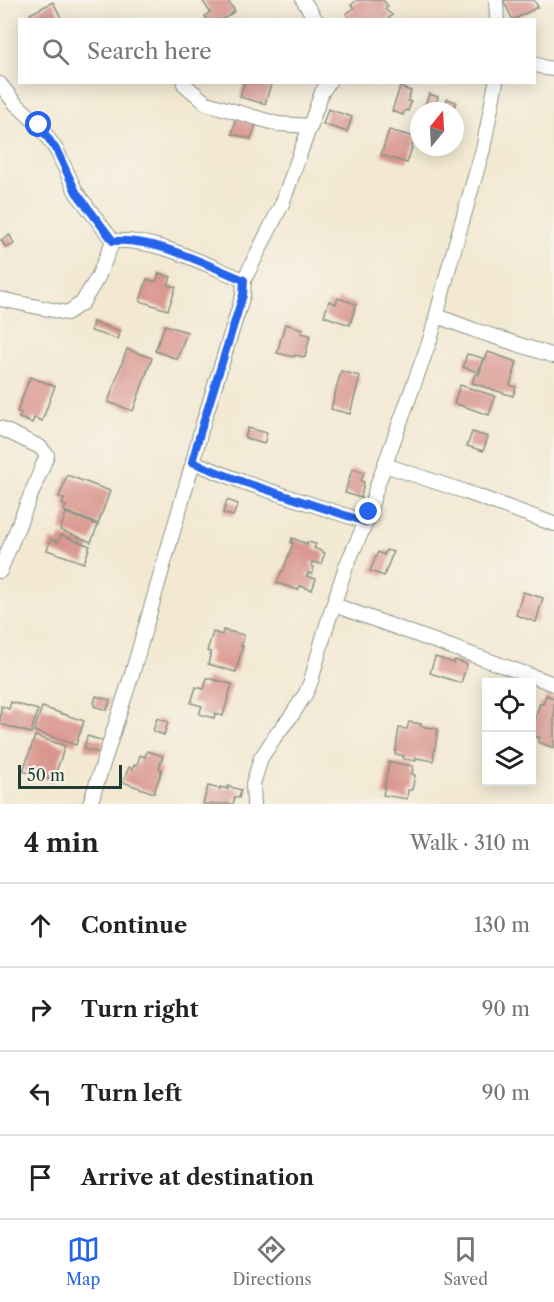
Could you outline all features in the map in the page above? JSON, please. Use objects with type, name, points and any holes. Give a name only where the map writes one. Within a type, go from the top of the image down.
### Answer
[{"type":"street","points":[[303,0],[315,18]]},
{"type":"street","points":[[496,0],[497,18]]},
{"type":"street","points":[[536,65],[554,69]]},
{"type":"street","points":[[0,84],[15,103],[39,125],[57,151],[76,192],[113,241]]},
{"type":"street","points":[[184,84],[206,103],[278,124],[310,126]]},
{"type":"street","points":[[90,804],[132,675],[201,430],[243,295],[244,280],[282,204],[322,92],[328,84]]},
{"type":"street","points":[[254,804],[253,784],[261,758],[292,715],[311,681],[346,566],[366,522],[431,337],[483,149],[496,84]]},
{"type":"street","points":[[113,241],[126,240],[156,245],[244,280]]},
{"type":"street","points":[[0,299],[67,313],[82,303],[98,277],[113,241]]},
{"type":"street","points":[[437,316],[554,356]]},
{"type":"street","points":[[0,428],[40,447],[47,455],[0,571]]},
{"type":"street","points":[[192,462],[243,482],[366,522]]},
{"type":"street","points":[[385,465],[554,524]]},
{"type":"street","points":[[334,604],[554,684]]},
{"type":"building","points":[[202,0],[227,0],[235,11],[225,18],[206,18],[205,16],[210,12]]},
{"type":"building","points":[[357,0],[383,0],[388,6],[385,9],[392,15],[389,18],[349,18],[346,14],[354,8],[351,5]]},
{"type":"building","points":[[503,0],[534,0],[538,7],[517,18],[512,18]]},
{"type":"building","points":[[53,2],[61,18],[32,18],[30,14]]},
{"type":"building","points":[[243,84],[271,84],[265,104],[240,97]]},
{"type":"building","points":[[400,87],[411,91],[408,111],[405,110],[403,115],[392,111]]},
{"type":"building","points":[[429,94],[438,97],[437,102],[426,102]]},
{"type":"building","points":[[328,109],[352,117],[347,132],[323,124]]},
{"type":"building","points":[[236,118],[256,124],[251,139],[232,134]]},
{"type":"building","points":[[389,130],[410,136],[410,153],[407,163],[381,155]]},
{"type":"building","points":[[10,235],[14,244],[6,248],[1,240]]},
{"type":"building","points":[[159,273],[171,277],[168,285],[176,287],[168,310],[140,301],[147,279],[156,282]]},
{"type":"building","points":[[338,298],[356,304],[350,325],[324,316],[329,301],[336,304]]},
{"type":"building","points":[[93,322],[120,331],[117,339],[91,331]]},
{"type":"building","points":[[285,324],[303,329],[301,333],[310,335],[305,357],[277,353]]},
{"type":"building","points":[[165,325],[187,332],[177,359],[155,351]]},
{"type":"building","points":[[127,349],[152,358],[133,411],[108,402]]},
{"type":"building","points":[[488,352],[517,362],[510,385],[516,387],[513,396],[472,383],[475,374],[479,375]]},
{"type":"building","points":[[467,354],[483,358],[478,372],[463,367]]},
{"type":"building","points":[[341,371],[360,376],[350,414],[331,409]]},
{"type":"building","points":[[30,377],[55,386],[42,421],[34,418],[32,423],[19,418],[21,413],[17,412]]},
{"type":"building","points":[[460,385],[495,396],[489,415],[454,403]]},
{"type":"building","points":[[248,428],[267,433],[264,444],[245,438]]},
{"type":"building","points":[[472,432],[488,437],[483,451],[467,446]]},
{"type":"building","points":[[352,469],[364,472],[361,481],[364,482],[361,498],[345,493]]},
{"type":"building","points":[[67,475],[110,491],[98,524],[64,511],[66,506],[62,504],[64,499],[59,497]]},
{"type":"building","points":[[227,500],[238,504],[233,516],[223,513]]},
{"type":"building","points":[[66,513],[98,525],[91,542],[60,530]]},
{"type":"building","points":[[61,535],[90,546],[84,563],[47,550],[51,539],[58,542]]},
{"type":"building","points":[[292,538],[307,544],[307,542],[316,544],[314,548],[325,553],[321,564],[312,562],[311,566],[314,567],[312,574],[308,573],[307,576],[316,579],[312,590],[300,586],[298,590],[277,583],[293,543],[291,543]]},
{"type":"building","points":[[386,550],[393,552],[384,576],[370,571],[378,552],[384,555]]},
{"type":"building","points":[[523,592],[543,598],[536,622],[516,615]]},
{"type":"building","points":[[223,630],[244,635],[236,672],[208,664],[211,652],[207,651],[213,632],[222,635]]},
{"type":"building","points":[[435,657],[454,663],[455,660],[467,664],[461,683],[430,673]]},
{"type":"building","points":[[207,678],[232,684],[223,716],[215,713],[214,718],[199,714],[202,706],[191,703],[196,687],[204,689]]},
{"type":"building","points":[[546,695],[554,698],[554,748],[538,742],[540,738],[536,736],[536,716],[540,703],[543,704]]},
{"type":"building","points":[[96,696],[110,700],[107,710],[94,706]]},
{"type":"building","points":[[11,702],[38,710],[31,733],[0,724],[1,706],[9,709]]},
{"type":"building","points":[[42,707],[84,721],[76,745],[34,731]]},
{"type":"building","points":[[157,718],[168,722],[164,735],[153,731]]},
{"type":"building","points":[[409,722],[438,729],[433,761],[416,758],[416,761],[403,759],[404,756],[395,754],[399,728],[407,729]]},
{"type":"building","points":[[35,736],[65,746],[53,781],[23,771]]},
{"type":"building","points":[[87,736],[104,741],[100,753],[84,749]]},
{"type":"building","points":[[147,751],[163,756],[159,768],[162,769],[154,793],[123,782],[129,767],[133,769],[140,755],[145,757]]},
{"type":"building","points":[[389,762],[413,766],[412,774],[415,775],[412,790],[408,790],[407,799],[383,795]]},
{"type":"building","points":[[208,786],[228,789],[228,786],[241,790],[239,798],[235,797],[233,804],[203,804]]},
{"type":"route","points":[[39,125],[57,151],[76,192],[113,241],[126,240],[156,245],[244,280],[243,295],[192,462],[243,482],[366,522],[369,512]]}]
